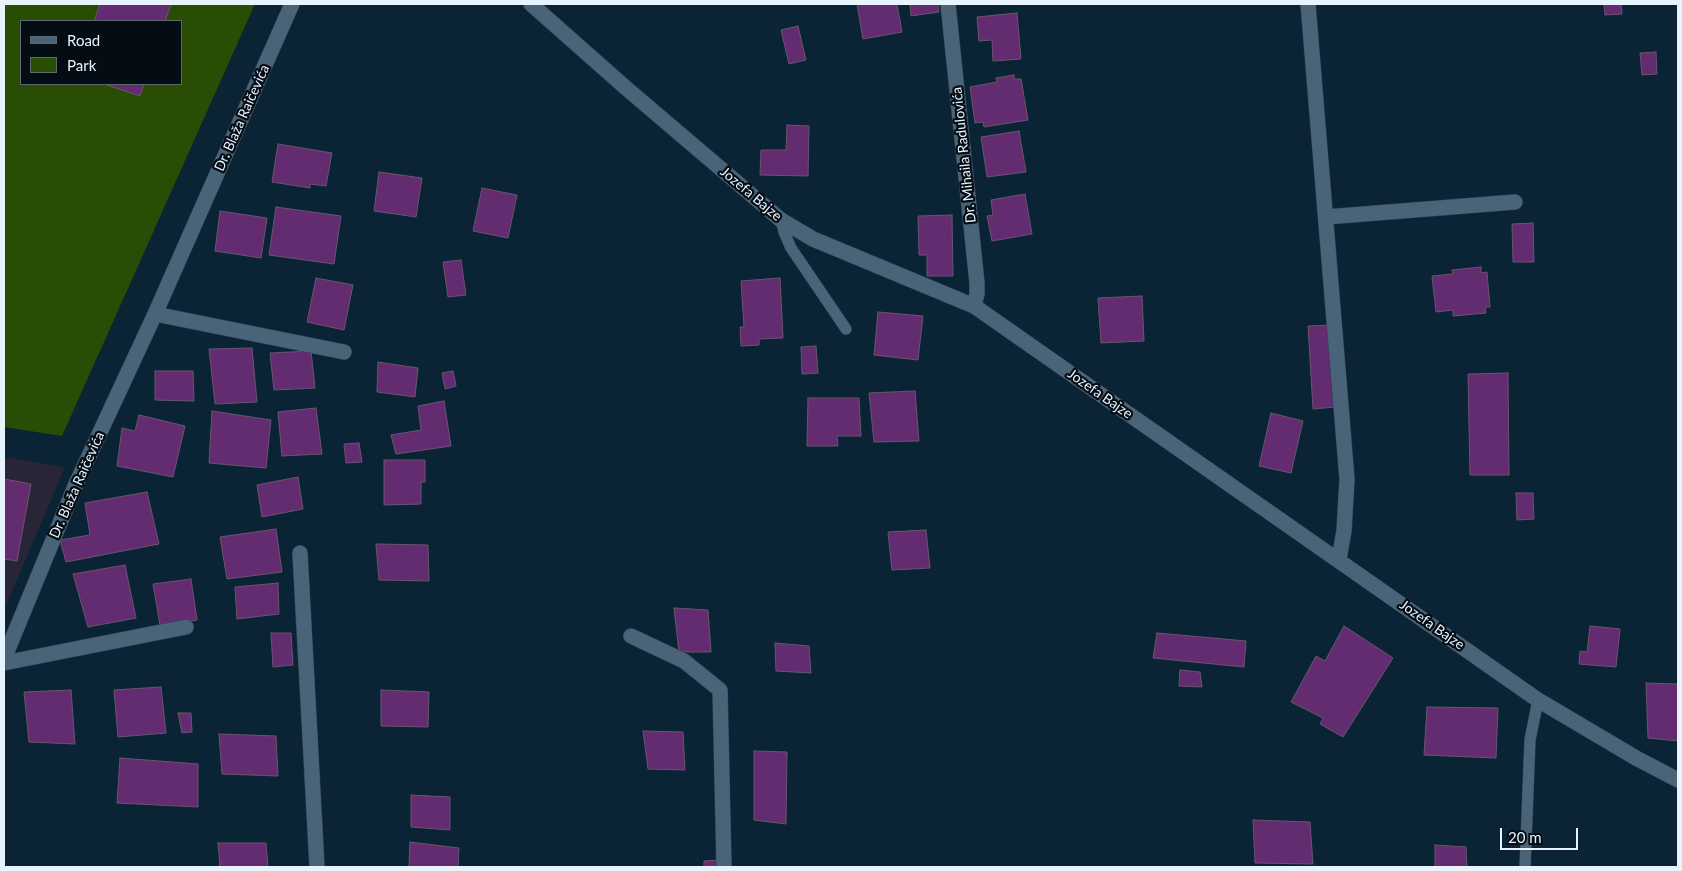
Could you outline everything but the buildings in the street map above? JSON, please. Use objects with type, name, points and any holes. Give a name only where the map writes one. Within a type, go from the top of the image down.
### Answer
[{"type":"street","name":"Dr. Blaža Raičevića","points":[[4,660],[76,484],[155,314],[292,4]]},
{"type":"street","name":"Jozefa Bajze","points":[[531,4],[634,95],[781,220],[813,239],[974,306],[1339,559],[1538,700],[1636,758],[1678,780]]},
{"type":"street","name":"Dr. Mihaila Radulovića","points":[[948,4],[977,283],[974,306]]},
{"type":"street","points":[[1308,4],[1347,479],[1344,531],[1339,559]]},
{"type":"street","points":[[1326,218],[1516,202]]},
{"type":"street","points":[[155,314],[344,352]]},
{"type":"street","points":[[300,553],[317,867]]},
{"type":"street","points":[[4,663],[186,627]]},
{"type":"street","points":[[631,636],[684,661],[720,690],[724,867]]},
{"type":"lane","points":[[781,220],[791,248],[846,329]]},
{"type":"lane","points":[[1525,867],[1530,740],[1538,700]]},
{"type":"shaded area","points":[[4,457],[65,467],[4,610]]},
{"type":"green space","points":[[4,4],[255,4],[62,436],[4,427]]}]
